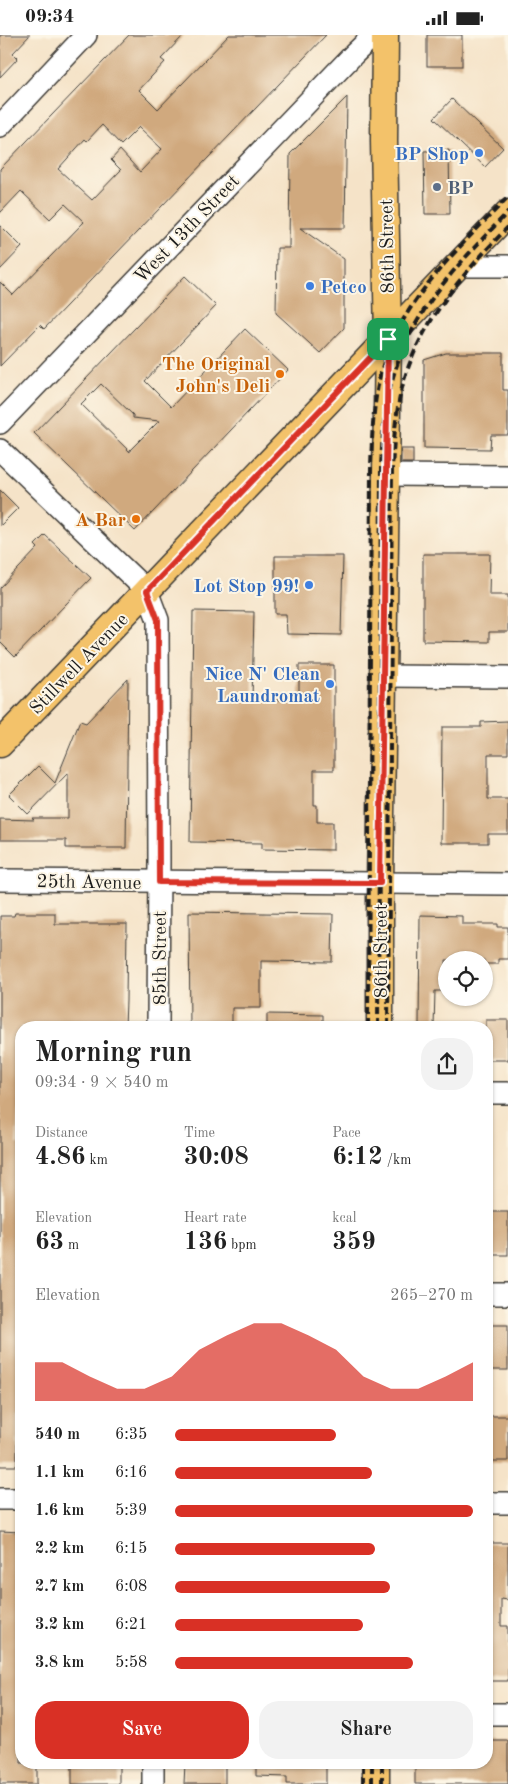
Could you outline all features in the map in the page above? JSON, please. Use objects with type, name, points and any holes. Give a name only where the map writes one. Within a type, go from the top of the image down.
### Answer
[{"type":"main road","name":"86th Street","points":[[380,1021],[380,883],[388,339],[384,141],[385,35]]},
{"type":"main road","name":"Stillwell Avenue","points":[[0,744],[508,213]]},
{"type":"main road","points":[[376,1769],[376,1784]]},
{"type":"street","points":[[0,126],[86,35]]},
{"type":"street","name":"West 13th Street","points":[[0,423],[340,68],[374,35]]},
{"type":"street","points":[[458,266],[508,266]]},
{"type":"street","points":[[0,450],[147,591]]},
{"type":"street","points":[[386,475],[508,476]]},
{"type":"street","name":"85th Street","points":[[147,591],[158,620],[158,1021]]},
{"type":"street","points":[[383,676],[508,677]]},
{"type":"street","name":"25th Avenue","points":[[0,880],[508,884]]},
{"type":"street","points":[[493,1093],[508,1093]]},
{"type":"street","points":[[493,1294],[508,1294]]},
{"type":"street","points":[[0,1499],[15,1499]]},
{"type":"street","points":[[493,1503],[508,1503]]},
{"type":"street","points":[[493,1714],[508,1714]]},
{"type":"street","points":[[152,1784],[153,1769]]},
{"type":"building","points":[[0,35],[30,35],[13,53],[18,58],[0,77]]},
{"type":"building","points":[[129,35],[184,35],[161,59],[165,62],[139,90],[158,109],[229,35],[326,35],[44,329],[40,325],[0,366],[0,282],[13,295],[84,222],[65,204],[50,219],[21,191],[0,213],[0,169]],"holes":[[[102,125],[121,145],[139,127],[162,149],[140,172],[120,150],[111,160],[121,170],[92,200],[58,169],[85,139],[87,141]]]},
{"type":"building","points":[[427,35],[462,35],[462,66],[427,66]]},
{"type":"building","points":[[347,97],[345,228],[300,228],[344,259],[344,328],[320,353],[276,313],[277,248],[289,248],[290,154]]},
{"type":"building","points":[[452,99],[503,148],[485,167],[434,118]]},
{"type":"building","points":[[449,150],[450,214],[425,214],[424,151]]},
{"type":"building","points":[[0,225],[22,247],[0,270]]},
{"type":"building","points":[[185,276],[216,306],[145,381],[171,407],[245,329],[288,370],[135,531],[34,433]],"holes":[[[101,384],[133,415],[133,418],[159,421],[130,452],[81,404]]]},
{"type":"building","points":[[446,353],[503,353],[503,390],[508,390],[508,435],[491,435],[490,449],[424,448],[424,360]]},
{"type":"building","points":[[401,449],[413,449],[413,463],[401,463]]},
{"type":"building","points":[[0,490],[18,508],[0,526]]},
{"type":"building","points":[[45,535],[91,578],[15,657],[0,642],[0,588],[38,548],[35,545]]},
{"type":"building","points":[[423,554],[490,554],[489,595],[508,595],[508,632],[489,632],[489,642],[423,641]]},
{"type":"building","name":"Lot Stop 99!","points":[[275,556],[343,556],[341,635],[287,634],[286,614],[275,614]]},
{"type":"building","points":[[193,611],[254,612],[252,700],[299,700],[299,665],[334,665],[334,770],[314,770],[314,805],[317,805],[317,822],[333,822],[333,850],[262,849],[262,843],[190,842]]},
{"type":"building","points":[[128,679],[126,848],[66,848],[66,840],[0,840],[0,819],[68,818],[68,773],[28,814],[9,795],[38,766],[55,783],[80,721],[86,723]]},
{"type":"building","points":[[508,721],[508,754],[488,754],[488,799],[508,799],[508,834],[488,834],[488,843],[441,843],[442,727],[481,727],[481,722]]},
{"type":"building","points":[[189,912],[333,914],[332,962],[261,961],[261,1008],[232,1008],[232,1021],[190,1021]]},
{"type":"building","points":[[15,913],[55,913],[55,924],[127,924],[126,1001],[125,1021],[15,1021],[15,1466],[0,1466],[0,916],[14,916]]},
{"type":"building","points":[[420,915],[462,916],[462,924],[498,924],[498,927],[508,927],[508,959],[498,959],[498,964],[493,964],[493,951],[438,951],[438,991],[435,991],[434,1021],[419,1021]]},
{"type":"building","points":[[267,1014],[323,1015],[323,1021],[267,1021]]},
{"type":"building","points":[[508,1020],[508,1060],[493,1060],[493,1021],[486,1021]]},
{"type":"building","points":[[493,1212],[508,1212],[508,1255],[493,1255]]},
{"type":"building","points":[[493,1325],[508,1325],[508,1370],[493,1370]]},
{"type":"building","points":[[493,1416],[508,1416],[508,1461],[493,1461]]},
{"type":"building","points":[[0,1531],[15,1532],[15,1769],[37,1769],[37,1784],[0,1784]]},
{"type":"building","points":[[493,1543],[508,1543],[508,1600],[501,1599],[501,1626],[508,1626],[508,1681],[493,1681]]},
{"type":"building","points":[[493,1741],[508,1741],[508,1784],[415,1784],[415,1769],[493,1769]]},
{"type":"building","points":[[72,1769],[119,1769],[119,1784],[72,1784]]},
{"type":"building","points":[[185,1769],[225,1769],[225,1784],[184,1784]]},
{"type":"building","points":[[256,1769],[326,1769],[326,1784],[287,1784],[287,1777],[256,1776]]},
{"type":"railway","points":[[368,1021],[371,467],[376,395],[381,372],[390,346],[402,322],[417,299],[451,256],[508,197]]},
{"type":"railway","points":[[378,1021],[381,467],[386,406],[393,375],[416,323],[448,278],[508,212]]},
{"type":"railway","points":[[388,1021],[392,468],[397,410],[405,377],[413,355],[435,315],[476,261],[508,227]]},
{"type":"railway","points":[[363,1769],[363,1784]]},
{"type":"railway","points":[[372,1769],[372,1784]]},
{"type":"railway","points":[[382,1769],[382,1784]]},
{"type":"place","name":"BP Shop","points":[[479,153]]},
{"type":"place","name":"BP","points":[[437,187]]},
{"type":"place","name":"Petco","points":[[310,286]]},
{"type":"place","name":"The Original John's Deli","points":[[280,374]]},
{"type":"place","name":"A Bar","points":[[136,519]]},
{"type":"place","name":"Lot Stop 99!","points":[[309,585]]},
{"type":"place","name":"Nice N' Clean Laundromat","points":[[330,684]]},
{"type":"route","points":[[388,339],[380,883],[159,882],[158,620],[147,591],[388,339]]}]
